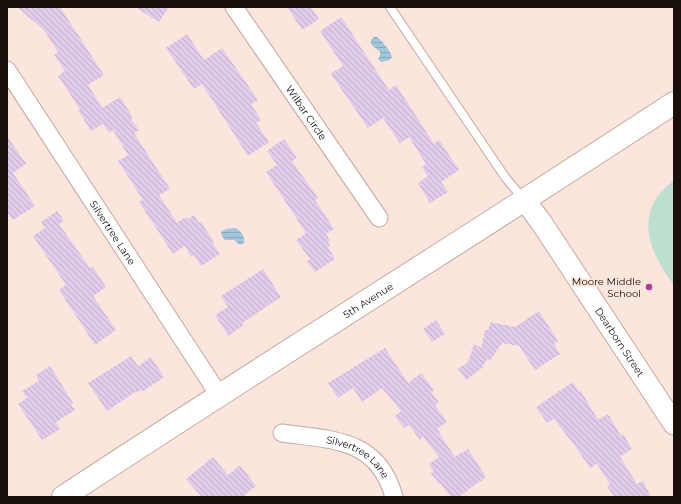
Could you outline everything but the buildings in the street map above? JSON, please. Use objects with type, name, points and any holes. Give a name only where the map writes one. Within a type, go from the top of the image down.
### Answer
[{"type":"main road","name":"5th Avenue","points":[[63,497],[218,395],[525,200],[674,103]]},
{"type":"street","name":"Wilbar Circle","points":[[234,7],[378,218]]},
{"type":"street","name":"Silvertree Lane","points":[[7,70],[218,395]]},
{"type":"street","name":"Dearborn Street","points":[[525,200],[542,222],[674,424]]},
{"type":"street","name":"Silvertree Lane","points":[[282,433],[340,442],[367,453],[379,465],[394,497]]},
{"type":"lane","points":[[390,7],[505,177],[525,200]]},
{"type":"green space","points":[[674,181],[674,286],[662,268],[654,251],[648,228],[652,208],[657,198],[664,189]]},
{"type":"water","points":[[374,37],[377,37],[388,49],[392,57],[390,60],[381,62],[378,59],[380,52],[372,46],[371,42]]},
{"type":"water","points":[[235,228],[241,232],[244,238],[244,243],[240,245],[234,240],[225,240],[222,236],[221,232],[226,229]]},
{"type":"place","name":"Moore Middle School","points":[[649,287]]}]
